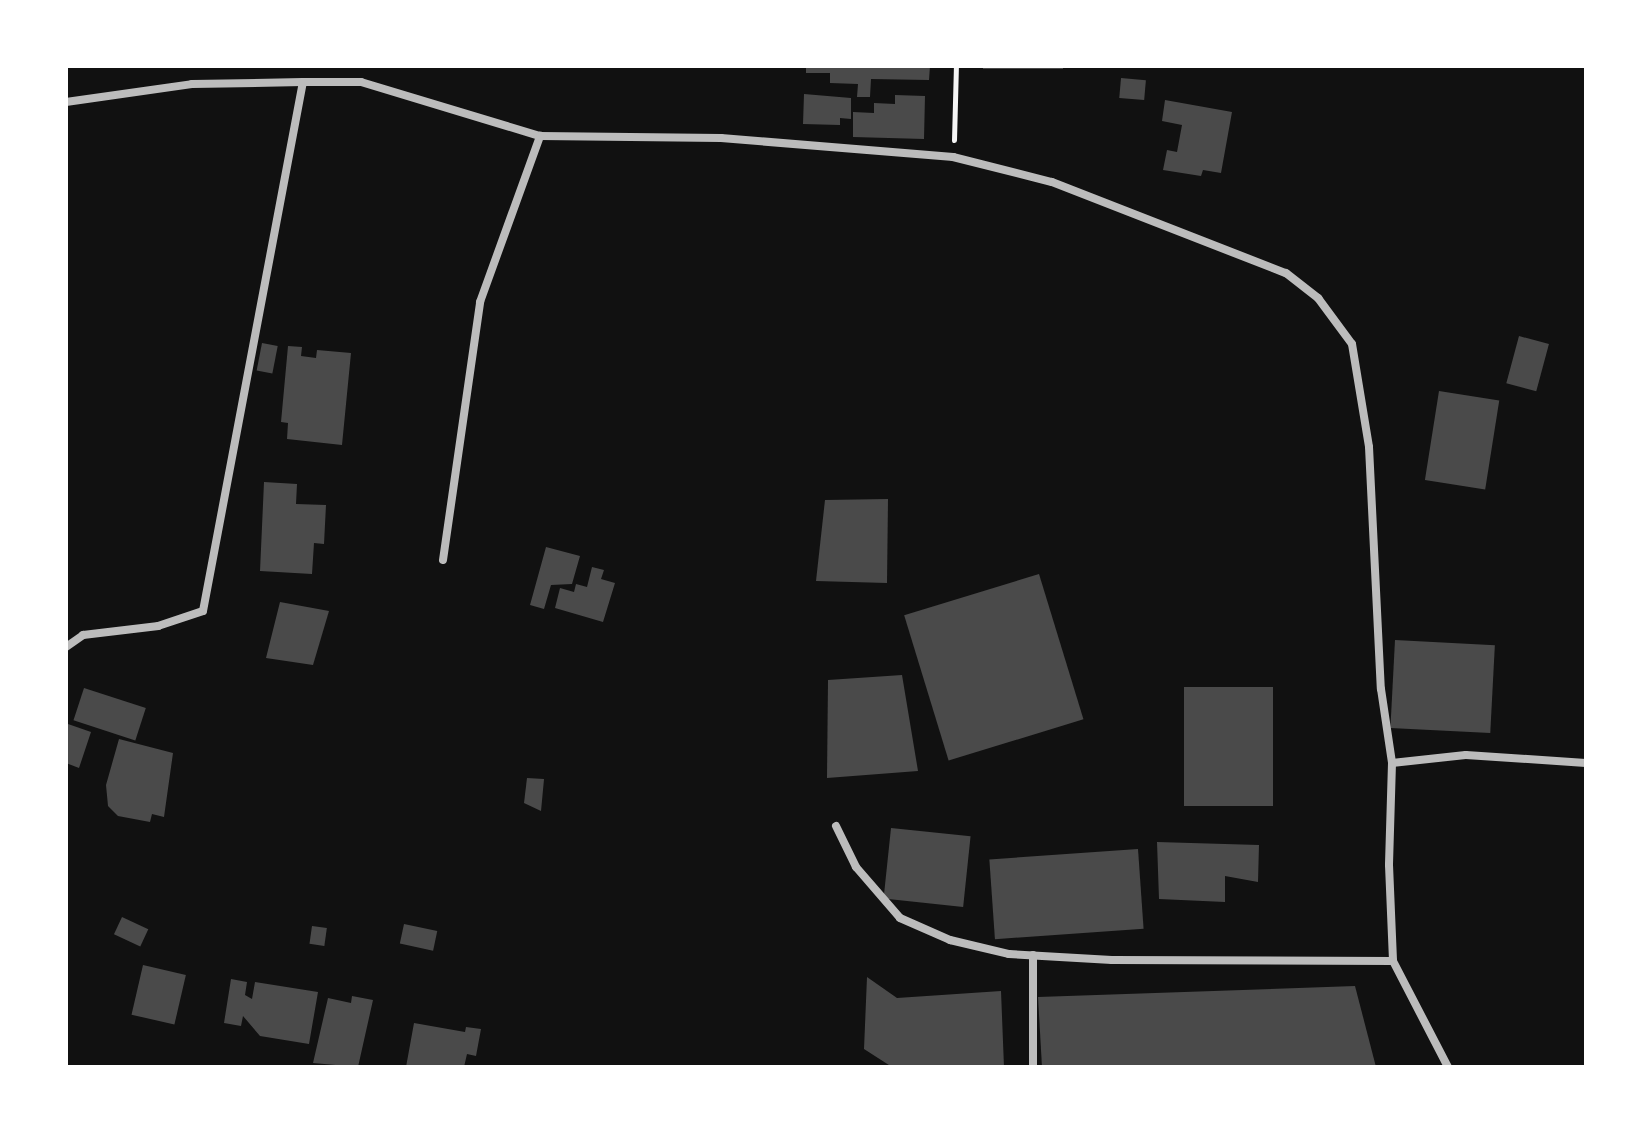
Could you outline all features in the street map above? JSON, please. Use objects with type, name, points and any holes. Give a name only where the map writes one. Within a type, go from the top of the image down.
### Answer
[{"type":"street","points":[[66,647],[83,635],[158,626],[203,611],[303,82]]},
{"type":"street","points":[[66,102],[192,84],[361,82],[540,136],[721,138],[953,157],[1052,182],[1246,253],[1286,273],[1336,318],[1352,344],[1369,447],[1381,689],[1392,763],[1389,865],[1393,961],[1448,1067]]},
{"type":"street","points":[[443,560],[480,302],[540,136]]},
{"type":"street","points":[[1392,763],[1466,755],[1586,763]]},
{"type":"street","points":[[836,826],[856,867],[900,918],[950,940],[1033,955],[1393,961]]},
{"type":"street","points":[[1033,955],[1033,1067]]},
{"type":"path","points":[[953,157],[956,66]]},
{"type":"building","points":[[806,66],[930,66],[929,80],[871,79],[870,97],[857,97],[858,84],[830,83],[830,73],[806,73]]},
{"type":"building","points":[[983,66],[1063,66],[1063,69],[983,69]]},
{"type":"building","points":[[1121,78],[1146,80],[1144,100],[1119,98]]},
{"type":"building","points":[[804,94],[851,98],[851,119],[840,118],[840,125],[803,124]]},
{"type":"building","points":[[895,95],[925,96],[924,139],[853,137],[853,112],[874,113],[874,103],[895,104]]},
{"type":"building","points":[[1165,100],[1232,112],[1221,173],[1203,170],[1201,176],[1163,170],[1167,150],[1177,152],[1182,125],[1162,121]]},
{"type":"building","points":[[1519,336],[1549,344],[1536,391],[1506,383]]},
{"type":"building","points":[[262,343],[278,346],[272,374],[257,370]]},
{"type":"building","points":[[288,346],[302,347],[301,356],[316,358],[317,350],[351,353],[342,445],[287,439],[288,423],[281,422]]},
{"type":"building","points":[[1439,391],[1499,401],[1485,489],[1425,480]]},
{"type":"building","points":[[264,482],[297,484],[296,504],[326,505],[324,544],[314,543],[312,574],[260,571]]},
{"type":"building","points":[[888,499],[887,583],[816,581],[825,500]]},
{"type":"building","points":[[546,547],[580,556],[572,584],[551,585],[544,609],[530,605]]},
{"type":"building","points":[[592,567],[604,570],[601,579],[615,583],[603,622],[555,608],[560,588],[574,592],[576,584],[587,587]]},
{"type":"building","points":[[1039,574],[1083,719],[949,761],[904,615]]},
{"type":"building","points":[[280,602],[329,611],[313,665],[266,658]]},
{"type":"building","points":[[1395,640],[1495,645],[1490,733],[1390,728]]},
{"type":"building","points":[[902,675],[918,771],[827,778],[828,680]]},
{"type":"building","points":[[1184,687],[1273,687],[1273,806],[1184,806]]},
{"type":"building","points":[[84,688],[146,708],[135,740],[73,720]]},
{"type":"building","points":[[68,724],[91,732],[79,768],[66,763]]},
{"type":"building","points":[[119,739],[173,753],[164,817],[152,814],[150,822],[118,816],[108,806],[106,785]]},
{"type":"building","points":[[527,778],[544,779],[541,811],[524,803]]},
{"type":"building","points":[[891,828],[971,836],[963,907],[884,899]]},
{"type":"building","points":[[1157,842],[1259,845],[1258,882],[1225,876],[1225,902],[1159,899]]},
{"type":"building","points":[[1138,849],[1144,929],[995,939],[989,859]]},
{"type":"building","points":[[122,917],[148,929],[140,946],[114,934]]},
{"type":"building","points":[[404,924],[437,931],[433,951],[400,944]]},
{"type":"building","points":[[312,926],[327,928],[324,946],[309,944]]},
{"type":"building","points":[[143,965],[186,975],[174,1025],[132,1015]]},
{"type":"building","points":[[867,977],[897,998],[1001,991],[1004,1067],[892,1067],[864,1049]]},
{"type":"building","points":[[231,979],[247,982],[245,995],[252,999],[255,982],[318,992],[309,1044],[260,1036],[243,1016],[241,1026],[224,1023]]},
{"type":"building","points":[[1355,986],[1376,1067],[1042,1067],[1038,997]]},
{"type":"building","points":[[352,996],[373,1000],[358,1067],[313,1063],[328,998],[351,1003]]},
{"type":"building","points":[[414,1023],[465,1032],[466,1027],[481,1029],[476,1056],[467,1054],[464,1067],[406,1067]]}]
